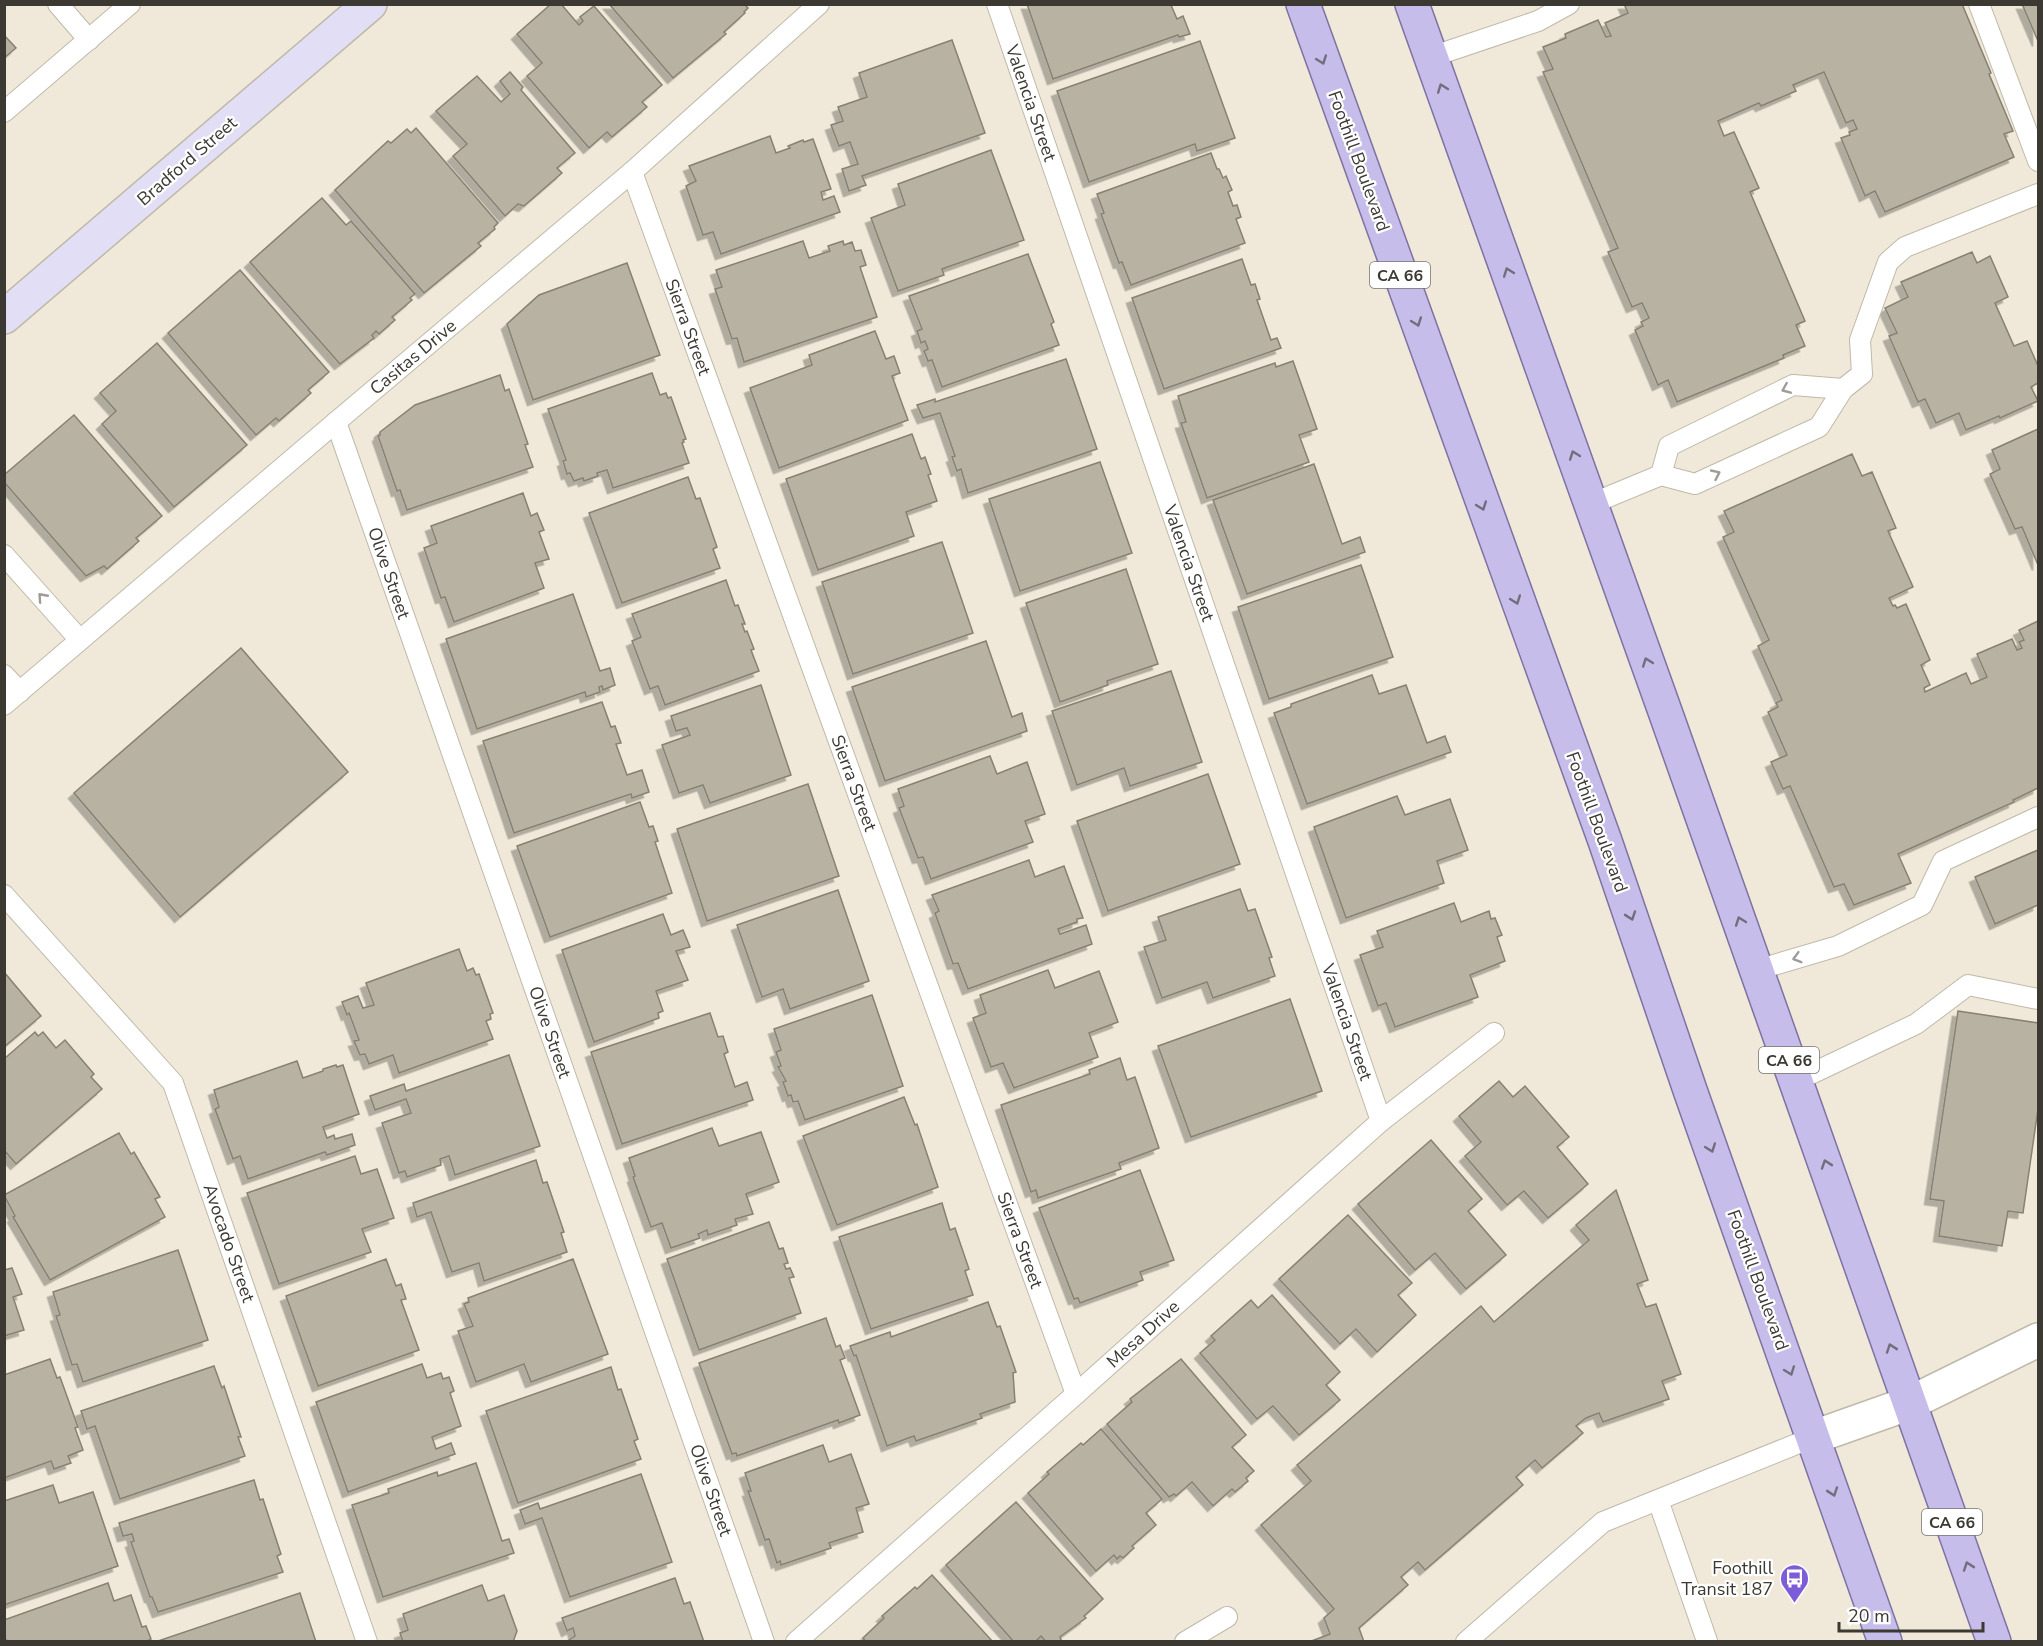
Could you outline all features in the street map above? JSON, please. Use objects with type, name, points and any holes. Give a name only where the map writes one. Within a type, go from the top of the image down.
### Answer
[{"type":"main road","name":"Foothill Boulevard","points":[[1303,4],[1605,841],[1691,1093],[1885,1641]]},
{"type":"main road","name":"CA 66","points":[[1412,4],[1994,1641]]},
{"type":"street","name":"Bradford Street","points":[[4,317],[370,4]]},
{"type":"street","points":[[1814,1437],[1910,1403],[2038,1340]]},
{"type":"lane","points":[[58,4],[89,40]]},
{"type":"lane","points":[[4,112],[130,4]]},
{"type":"lane","name":"Casitas Drive","points":[[4,705],[632,172],[819,4]]},
{"type":"lane","name":"Valencia Street","points":[[997,4],[1381,1121]]},
{"type":"lane","points":[[1431,57],[1538,21],[1569,4]]},
{"type":"lane","points":[[1979,4],[2038,161]]},
{"type":"lane","name":"Sierra Street","points":[[632,172],[1076,1394]]},
{"type":"lane","points":[[1591,504],[1661,475],[1695,484],[1819,427],[1843,389],[1862,374],[1860,340],[1888,262],[1905,248],[2038,194]]},
{"type":"lane","points":[[1661,475],[1669,446],[1792,385],[1843,389]]},
{"type":"lane","name":"Olive Street","points":[[336,422],[764,1641]]},
{"type":"lane","points":[[4,555],[80,640]]},
{"type":"lane","points":[[4,675],[20,692]]},
{"type":"lane","points":[[1757,970],[1838,946],[1922,905],[1943,861],[2038,817]]},
{"type":"lane","name":"Avocado Street","points":[[4,895],[173,1083],[367,1641]]},
{"type":"lane","points":[[1796,1081],[1916,1024],[1968,985],[2038,999]]},
{"type":"lane","name":"Mesa Drive","points":[[796,1641],[1381,1121],[1494,1033]]},
{"type":"lane","points":[[1466,1641],[1603,1522],[1814,1437]]},
{"type":"lane","points":[[1658,1500],[1707,1641]]},
{"type":"lane","points":[[1185,1641],[1227,1617]]},
{"type":"building","points":[[551,4],[561,4],[579,25],[583,21],[580,17],[594,6],[662,85],[642,102],[647,107],[612,137],[607,132],[589,148],[527,76],[542,63],[517,34]]},
{"type":"building","points":[[609,4],[744,4],[748,8],[724,32],[726,34],[673,78]]},
{"type":"building","points":[[1027,4],[1174,4],[1171,5],[1177,19],[1183,16],[1190,34],[1179,37],[1178,35],[1053,79]]},
{"type":"building","points":[[1624,4],[1962,4],[2013,131],[2004,134],[2014,157],[1885,212],[1875,191],[1865,196],[1841,138],[1857,129],[1853,120],[1846,123],[1824,72],[1793,85],[1796,91],[1761,106],[1759,103],[1718,121],[1724,136],[1734,132],[1759,188],[1750,192],[1805,321],[1796,325],[1805,346],[1783,355],[1784,358],[1677,402],[1668,380],[1658,385],[1635,330],[1643,326],[1641,322],[1649,318],[1642,303],[1632,307],[1608,252],[1618,248],[1543,72],[1553,69],[1543,47],[1566,38],[1565,34],[1598,20],[1606,37],[1611,36],[1605,23],[1628,13]]},
{"type":"building","points":[[2022,4],[2038,4],[2038,41]]},
{"type":"building","points":[[4,35],[16,48],[4,58]]},
{"type":"building","points":[[952,40],[985,133],[862,176],[866,185],[849,191],[842,169],[858,164],[850,142],[839,146],[831,125],[843,121],[838,107],[867,97],[859,73]]},
{"type":"building","points":[[1200,41],[1235,138],[1197,151],[1195,144],[1089,182],[1057,91]]},
{"type":"building","points":[[510,72],[523,87],[521,90],[575,153],[557,168],[562,173],[524,206],[518,204],[505,216],[453,156],[467,144],[436,111],[477,76],[501,102],[510,94],[500,81]]},
{"type":"building","points":[[416,128],[498,223],[495,229],[478,243],[481,246],[424,293],[335,190],[388,141],[391,143],[407,129],[411,133]]},
{"type":"building","points":[[770,136],[776,153],[803,140],[804,142],[813,139],[831,189],[821,192],[823,200],[834,196],[840,212],[721,254],[713,232],[703,235],[686,186],[696,181],[689,166]]},
{"type":"building","points":[[991,150],[1024,240],[942,269],[944,275],[898,291],[871,218],[905,205],[898,184]]},
{"type":"building","points":[[1211,153],[1217,169],[1223,178],[1226,176],[1232,190],[1228,192],[1233,206],[1237,205],[1241,217],[1236,219],[1245,243],[1131,285],[1122,262],[1119,263],[1101,214],[1104,213],[1097,194]]},
{"type":"building","points":[[322,198],[346,225],[351,221],[415,294],[410,298],[412,300],[392,317],[395,320],[379,334],[376,331],[372,335],[374,338],[340,364],[250,262]]},
{"type":"building","points":[[803,241],[809,258],[830,251],[828,246],[843,241],[844,245],[852,242],[855,251],[861,250],[866,265],[860,267],[877,317],[744,362],[737,338],[732,339],[715,289],[722,287],[716,270]]},
{"type":"building","points":[[1972,252],[1977,263],[1990,256],[2008,297],[1995,303],[2014,346],[2027,341],[2038,366],[2038,383],[2031,387],[2038,401],[1966,430],[1959,413],[1936,423],[1925,399],[1918,402],[1889,336],[1897,333],[1885,308],[1908,297],[1901,282]]},
{"type":"building","points":[[1028,254],[1054,322],[1051,324],[1059,345],[942,387],[932,360],[928,361],[924,351],[928,349],[925,341],[921,343],[917,331],[922,329],[909,296]]},
{"type":"building","points":[[1242,259],[1251,285],[1255,284],[1260,299],[1257,300],[1271,340],[1277,338],[1281,348],[1164,389],[1132,298]]},
{"type":"building","points":[[627,263],[660,355],[533,400],[507,324],[539,295]]},
{"type":"building","points":[[240,270],[329,372],[308,390],[311,393],[279,421],[276,418],[256,435],[168,333]]},
{"type":"building","points":[[875,331],[886,359],[894,356],[900,373],[892,376],[908,420],[779,468],[750,388],[812,365],[809,355]]},
{"type":"building","points":[[157,343],[247,445],[174,507],[102,424],[116,411],[100,393]]},
{"type":"building","points":[[1066,359],[1097,449],[968,493],[961,469],[957,471],[952,457],[955,456],[940,413],[923,418],[917,405],[935,399],[935,402]]},
{"type":"building","points":[[1293,361],[1317,429],[1299,435],[1309,462],[1207,498],[1181,423],[1186,422],[1178,396],[1275,363],[1276,367]]},
{"type":"building","points":[[652,373],[660,395],[666,393],[668,398],[671,397],[686,439],[682,443],[689,463],[613,488],[607,470],[584,481],[583,478],[574,481],[570,473],[567,474],[563,461],[566,460],[548,409]]},
{"type":"building","points":[[500,375],[505,391],[509,389],[528,444],[525,445],[533,467],[407,510],[400,490],[397,491],[378,436],[380,432],[415,405]]},
{"type":"building","points":[[74,415],[162,516],[136,538],[139,541],[107,569],[104,566],[86,576],[4,482],[4,475]]},
{"type":"building","points":[[2038,429],[2038,565],[2022,527],[2015,529],[1990,474],[2000,469],[1992,450]]},
{"type":"building","points":[[912,434],[921,459],[925,457],[931,474],[928,475],[937,501],[906,512],[914,536],[818,570],[786,479]]},
{"type":"building","points":[[1852,454],[1862,476],[1872,472],[1896,528],[1888,531],[1913,587],[1889,598],[1893,606],[1897,608],[1906,604],[1930,660],[1921,665],[1930,685],[1924,688],[1925,692],[1966,673],[1971,684],[1987,677],[1977,654],[2012,639],[2017,650],[2022,648],[2019,642],[2024,640],[2019,630],[2038,621],[2038,788],[2013,800],[2014,802],[1898,854],[1911,883],[1854,905],[1844,884],[1834,887],[1790,786],[1783,789],[1771,762],[1787,755],[1768,712],[1778,707],[1776,703],[1782,700],[1758,646],[1769,640],[1723,537],[1734,532],[1724,511]]},
{"type":"building","points":[[1100,462],[1132,553],[1020,591],[989,499]]},
{"type":"building","points":[[1314,464],[1342,544],[1360,537],[1365,552],[1247,594],[1213,500]]},
{"type":"building","points":[[688,477],[696,499],[700,498],[717,547],[713,549],[720,568],[622,603],[589,513]]},
{"type":"building","points":[[523,493],[531,516],[537,513],[544,530],[539,532],[549,559],[535,563],[544,588],[454,622],[445,597],[441,598],[424,548],[437,543],[431,526]]},
{"type":"building","points":[[942,542],[973,633],[853,674],[822,582]]},
{"type":"building","points":[[1361,565],[1393,657],[1269,699],[1238,607]]},
{"type":"building","points":[[1126,569],[1158,664],[1107,681],[1108,685],[1060,702],[1026,603]]},
{"type":"building","points":[[726,580],[735,606],[738,605],[745,624],[742,624],[754,649],[751,650],[759,671],[665,705],[658,686],[650,689],[632,641],[641,637],[632,614]]},
{"type":"building","points":[[573,594],[600,671],[610,668],[615,685],[603,690],[602,686],[599,687],[600,692],[586,697],[585,692],[477,729],[446,639]]},
{"type":"building","points":[[986,641],[1012,717],[1022,713],[1027,731],[885,781],[852,687]]},
{"type":"building","points":[[241,648],[348,772],[180,917],[74,793]]},
{"type":"building","points":[[1171,671],[1202,762],[1130,786],[1124,768],[1077,785],[1052,711]]},
{"type":"building","points":[[1372,675],[1379,694],[1406,685],[1427,743],[1445,736],[1451,752],[1307,804],[1274,713],[1291,707],[1291,704]]},
{"type":"building","points":[[761,685],[791,775],[710,803],[703,785],[679,793],[662,745],[690,735],[687,728],[676,731],[671,716]]},
{"type":"building","points":[[602,702],[611,727],[615,726],[621,743],[616,744],[627,775],[642,770],[649,792],[632,798],[631,794],[514,833],[483,741]]},
{"type":"building","points":[[990,756],[997,774],[1027,762],[1045,814],[1025,821],[1033,842],[931,879],[923,857],[918,858],[899,808],[904,806],[898,789]]},
{"type":"building","points":[[1208,774],[1240,864],[1108,911],[1077,821]]},
{"type":"building","points":[[808,784],[839,876],[707,921],[677,829]]},
{"type":"building","points":[[1397,796],[1405,815],[1450,799],[1468,850],[1437,861],[1444,883],[1346,918],[1314,827]]},
{"type":"building","points":[[640,802],[649,827],[653,826],[658,841],[655,842],[672,893],[550,937],[517,846]]},
{"type":"building","points":[[2038,850],[2038,905],[1995,924],[1975,877]]},
{"type":"building","points":[[1029,860],[1035,877],[1064,866],[1083,918],[1058,929],[1060,934],[1086,925],[1092,944],[968,989],[958,963],[953,964],[935,913],[939,911],[932,895]]},
{"type":"building","points":[[1240,889],[1248,911],[1255,909],[1272,957],[1269,958],[1275,976],[1213,998],[1207,982],[1162,998],[1144,947],[1166,940],[1158,917]]},
{"type":"building","points":[[838,890],[869,981],[790,1009],[783,989],[762,997],[737,925]]},
{"type":"building","points":[[1454,903],[1461,922],[1489,911],[1491,919],[1495,918],[1502,935],[1497,937],[1505,961],[1470,975],[1478,997],[1395,1027],[1386,1003],[1378,1006],[1360,955],[1383,947],[1377,931]]},
{"type":"building","points":[[663,914],[671,935],[683,930],[690,947],[676,951],[688,980],[656,991],[663,1011],[658,1013],[659,1018],[594,1042],[562,950]]},
{"type":"building","points":[[459,949],[467,971],[473,968],[476,975],[479,974],[493,1013],[490,1014],[491,1019],[486,1021],[493,1039],[399,1073],[393,1055],[369,1064],[365,1054],[360,1055],[354,1041],[359,1040],[349,1013],[347,1015],[342,1002],[358,996],[363,1008],[374,1005],[366,983]]},
{"type":"building","points":[[1048,970],[1055,988],[1099,971],[1118,1022],[1089,1033],[1098,1057],[1014,1088],[1003,1063],[991,1067],[973,1018],[986,1013],[980,995]]},
{"type":"building","points":[[4,972],[41,1016],[4,1047]]},
{"type":"building","points":[[872,995],[903,1086],[805,1120],[798,1101],[793,1102],[791,1095],[788,1096],[783,1082],[786,1081],[778,1067],[781,1066],[776,1052],[781,1050],[774,1029]]},
{"type":"building","points":[[1290,999],[1322,1091],[1191,1137],[1158,1046]]},
{"type":"building","points":[[1958,1011],[2038,1023],[2038,1109],[2023,1213],[2008,1211],[2002,1246],[1939,1236],[1944,1201],[1930,1199]]},
{"type":"building","points":[[710,1013],[718,1037],[723,1036],[728,1052],[724,1054],[735,1087],[747,1082],[753,1100],[622,1144],[591,1052]]},
{"type":"building","points":[[35,1032],[38,1036],[43,1032],[56,1048],[65,1040],[94,1074],[91,1077],[102,1089],[16,1164],[4,1150],[4,1059]]},
{"type":"building","points":[[509,1055],[540,1146],[455,1175],[449,1156],[440,1159],[441,1165],[407,1177],[405,1171],[399,1173],[382,1123],[411,1113],[406,1099],[375,1110],[370,1096],[404,1084],[406,1091]]},
{"type":"building","points":[[1120,1058],[1127,1080],[1135,1077],[1159,1148],[1119,1163],[1121,1169],[1038,1198],[1036,1190],[1031,1192],[1001,1105],[1090,1074],[1089,1070]]},
{"type":"building","points":[[297,1061],[303,1078],[323,1071],[323,1069],[343,1065],[359,1114],[323,1127],[327,1138],[334,1135],[335,1139],[352,1134],[355,1145],[327,1155],[325,1152],[248,1179],[240,1156],[233,1159],[215,1109],[219,1107],[214,1090]]},
{"type":"building","points":[[1499,1081],[1513,1097],[1525,1086],[1569,1137],[1557,1147],[1588,1184],[1548,1218],[1524,1191],[1507,1205],[1465,1156],[1481,1142],[1459,1116]]},
{"type":"building","points":[[904,1097],[915,1125],[917,1124],[938,1187],[837,1225],[803,1136]]},
{"type":"building","points":[[712,1128],[719,1146],[761,1132],[779,1182],[746,1194],[753,1214],[735,1219],[737,1225],[708,1235],[707,1230],[698,1234],[700,1238],[671,1248],[662,1223],[651,1227],[633,1177],[635,1176],[629,1158]]},
{"type":"building","points":[[119,1133],[131,1154],[134,1152],[160,1197],[155,1199],[165,1217],[50,1280],[13,1217],[15,1216],[4,1195]]},
{"type":"building","points":[[1431,1140],[1482,1199],[1468,1211],[1506,1255],[1466,1289],[1435,1253],[1415,1270],[1358,1204]]},
{"type":"building","points":[[355,1156],[361,1174],[377,1169],[394,1218],[362,1229],[371,1252],[279,1284],[247,1193]]},
{"type":"building","points":[[536,1160],[543,1183],[547,1182],[564,1232],[561,1233],[567,1252],[484,1281],[479,1263],[452,1272],[431,1212],[417,1217],[413,1203]]},
{"type":"building","points":[[1140,1170],[1174,1260],[1140,1272],[1143,1280],[1080,1303],[1078,1298],[1074,1299],[1039,1208]]},
{"type":"building","points":[[1616,1190],[1648,1280],[1637,1284],[1646,1307],[1656,1304],[1681,1374],[1662,1381],[1669,1399],[1603,1422],[1599,1413],[1586,1418],[1576,1426],[1583,1433],[1542,1468],[1535,1460],[1516,1477],[1523,1485],[1425,1570],[1418,1562],[1401,1577],[1408,1585],[1359,1628],[1364,1642],[1309,1642],[1330,1634],[1324,1618],[1334,1609],[1261,1525],[1311,1481],[1297,1465],[1481,1306],[1494,1322],[1589,1240],[1576,1225]]},
{"type":"building","points":[[942,1203],[950,1230],[955,1228],[969,1269],[965,1271],[973,1295],[871,1329],[839,1237]]},
{"type":"building","points":[[1348,1215],[1412,1283],[1398,1295],[1416,1315],[1377,1352],[1356,1329],[1340,1344],[1279,1279]]},
{"type":"building","points":[[769,1222],[779,1249],[783,1248],[788,1263],[784,1264],[786,1269],[790,1268],[794,1277],[789,1278],[801,1313],[699,1350],[667,1259]]},
{"type":"building","points":[[178,1250],[208,1340],[83,1382],[77,1364],[72,1365],[56,1316],[60,1315],[53,1292]]},
{"type":"building","points":[[386,1259],[396,1286],[401,1284],[406,1299],[401,1300],[419,1350],[318,1386],[286,1296]]},
{"type":"building","points":[[573,1259],[608,1354],[531,1382],[524,1364],[476,1382],[458,1331],[473,1326],[464,1304],[469,1302],[468,1298]]},
{"type":"building","points":[[12,1268],[22,1294],[13,1297],[24,1330],[4,1336],[4,1270]]},
{"type":"building","points":[[1272,1295],[1340,1372],[1326,1385],[1340,1400],[1299,1435],[1273,1406],[1257,1419],[1200,1353],[1215,1340],[1211,1336],[1251,1300],[1258,1308]]},
{"type":"building","points":[[988,1302],[997,1327],[1000,1326],[1016,1372],[1013,1373],[1015,1402],[980,1414],[982,1418],[916,1441],[914,1436],[887,1446],[856,1355],[854,1356],[850,1346],[890,1332],[891,1337]]},
{"type":"building","points":[[826,1318],[836,1347],[840,1345],[845,1358],[840,1360],[860,1415],[839,1423],[838,1420],[737,1456],[736,1453],[732,1454],[699,1363]]},
{"type":"building","points":[[50,1359],[57,1378],[60,1377],[78,1427],[75,1428],[83,1450],[68,1456],[71,1463],[54,1469],[51,1461],[4,1478],[4,1375]]},
{"type":"building","points":[[1181,1359],[1246,1435],[1232,1447],[1254,1471],[1246,1478],[1248,1481],[1235,1492],[1232,1489],[1213,1506],[1192,1482],[1176,1496],[1174,1494],[1169,1497],[1107,1424],[1132,1402],[1130,1399]]},
{"type":"building","points":[[422,1364],[427,1378],[441,1373],[443,1379],[449,1377],[454,1391],[450,1393],[461,1426],[432,1437],[436,1449],[451,1443],[455,1454],[348,1492],[316,1402]]},
{"type":"building","points":[[214,1366],[222,1388],[224,1386],[245,1456],[120,1499],[95,1426],[87,1429],[81,1411]]},
{"type":"building","points":[[611,1367],[638,1439],[634,1441],[641,1459],[518,1503],[486,1411]]},
{"type":"building","points":[[1101,1429],[1162,1499],[1146,1513],[1156,1525],[1132,1546],[1134,1548],[1123,1558],[1120,1556],[1117,1559],[1114,1555],[1096,1571],[1028,1493],[1049,1474],[1047,1472]]},
{"type":"building","points":[[823,1445],[829,1462],[851,1454],[869,1504],[856,1508],[863,1532],[829,1543],[831,1548],[781,1565],[780,1561],[777,1563],[769,1539],[765,1540],[748,1491],[751,1491],[745,1473]]},
{"type":"building","points":[[476,1463],[502,1541],[509,1539],[514,1553],[383,1597],[352,1505],[389,1493],[388,1489],[437,1472],[438,1476]]},
{"type":"building","points":[[641,1474],[672,1562],[570,1597],[542,1518],[525,1524],[520,1510],[538,1503],[540,1509]]},
{"type":"building","points":[[254,1480],[260,1500],[263,1499],[281,1554],[277,1556],[283,1572],[158,1612],[150,1597],[131,1542],[134,1541],[132,1534],[123,1536],[119,1523]]},
{"type":"building","points":[[53,1485],[59,1503],[93,1492],[118,1566],[4,1605],[4,1501]]},
{"type":"building","points":[[1016,1502],[1103,1599],[1084,1616],[1086,1618],[1060,1637],[1062,1642],[1046,1642],[1041,1636],[1035,1642],[1014,1642],[946,1565]]},
{"type":"building","points":[[932,1575],[993,1642],[866,1642],[863,1638],[884,1618],[882,1616]]},
{"type":"building","points":[[675,1578],[684,1604],[690,1602],[704,1642],[566,1642],[575,1636],[573,1628],[567,1631],[562,1618]]},
{"type":"building","points":[[108,1583],[114,1601],[131,1595],[142,1627],[146,1626],[151,1639],[146,1642],[7,1642],[4,1635],[4,1620]]},
{"type":"building","points":[[482,1585],[488,1601],[504,1595],[517,1631],[513,1642],[403,1642],[400,1633],[408,1630],[403,1614]]},
{"type":"building","points":[[300,1593],[316,1642],[158,1642],[158,1641]]},
{"type":"place","name":"Foothill Transit 187","points":[[1794,1604]]}]
